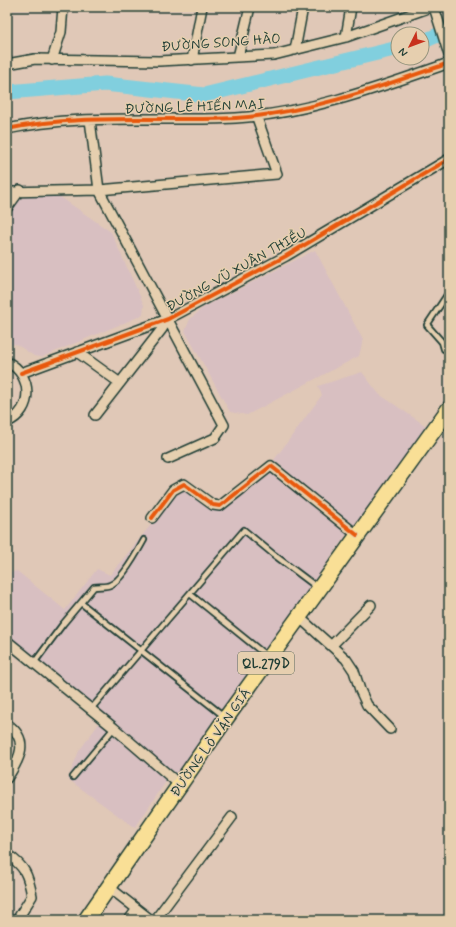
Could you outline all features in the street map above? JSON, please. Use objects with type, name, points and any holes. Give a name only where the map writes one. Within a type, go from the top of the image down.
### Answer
[{"type":"highway","name":"ĐƯỜNG LÒ VĂN GIÁ","points":[[86,920],[110,888],[226,718],[449,409]]},
{"type":"street","points":[[52,60],[61,32],[62,7]]},
{"type":"street","points":[[192,60],[202,7]]},
{"type":"street","points":[[238,58],[250,7]]},
{"type":"street","points":[[295,50],[303,7]]},
{"type":"street","points":[[346,37],[351,7]]},
{"type":"street","points":[[433,9],[448,54]]},
{"type":"street","name":"ĐƯỜNG SONG HÀO","points":[[7,64],[35,59],[192,60],[274,55],[346,37],[433,9]]},
{"type":"street","name":"ĐƯỜNG LÊ HIẾN MAI","points":[[7,129],[90,120],[236,118],[274,113],[345,98],[449,64]]},
{"type":"street","points":[[7,192],[20,190],[99,190],[277,174],[256,115]]},
{"type":"street","points":[[90,120],[99,190],[224,425],[215,438],[168,459]]},
{"type":"street","name":"ĐƯỜNG VŨ XUÂN THIỀU","points":[[21,372],[168,319],[286,256],[449,159]]},
{"type":"street","points":[[7,208],[20,190]]},
{"type":"street","points":[[95,415],[162,329],[168,319]]},
{"type":"street","points":[[77,352],[120,383]]},
{"type":"street","points":[[7,362],[21,372],[26,382],[28,393],[26,403],[21,413],[7,422]]},
{"type":"street","points":[[152,518],[173,490],[184,484],[213,505],[220,506],[271,466],[357,536]]},
{"type":"street","points":[[332,645],[371,605]]},
{"type":"street","points":[[298,617],[332,645],[350,665],[367,705],[390,729]]},
{"type":"street","points":[[7,641],[114,728],[180,785]]},
{"type":"street","points":[[7,724],[13,728],[22,742],[19,761],[7,778]]},
{"type":"street","points":[[156,920],[232,817]]},
{"type":"street","points":[[7,854],[22,865],[29,878],[32,896],[17,920]]},
{"type":"street","points":[[110,888],[151,920]]},
{"type":"street","points":[[129,920],[137,909]]},
{"type":"lane","points":[[444,349],[442,342],[427,325],[449,292]]},
{"type":"lane","points":[[91,709],[244,530],[319,589]]},
{"type":"lane","points":[[34,663],[94,587],[110,585],[123,574],[134,560],[144,540]]},
{"type":"lane","points":[[190,594],[269,658]]},
{"type":"lane","points":[[81,603],[226,718]]},
{"type":"lane","points":[[73,777],[114,728]]},
{"type":"shaded area","points":[[22,196],[59,196],[111,232],[144,305],[143,315],[42,357],[34,356],[16,344],[7,345],[7,217]]},
{"type":"shaded area","points":[[315,250],[363,340],[359,356],[247,415],[230,412],[185,331],[190,319],[204,307]]},
{"type":"shaded area","points":[[362,372],[379,394],[426,426],[353,527],[274,460],[322,395],[318,386]]},
{"type":"shaded area","points":[[271,468],[348,532],[178,777],[7,634],[7,573],[17,571],[65,610],[97,569],[110,575],[176,494],[183,489],[193,492],[218,511]]},
{"type":"shaded area","points":[[100,722],[167,780],[135,828],[68,779],[79,751]]},
{"type":"waterway","points":[[430,38],[449,30]]},
{"type":"waterway","points":[[7,92],[105,84],[204,95],[390,50]]},
{"type":"cycle path","points":[[7,129],[64,121],[236,118],[291,111],[371,90],[449,63]]},
{"type":"cycle path","points":[[21,373],[168,319],[286,256],[449,159]]},
{"type":"cycle path","points":[[152,518],[173,490],[184,484],[213,505],[220,506],[271,466],[357,535]]}]
